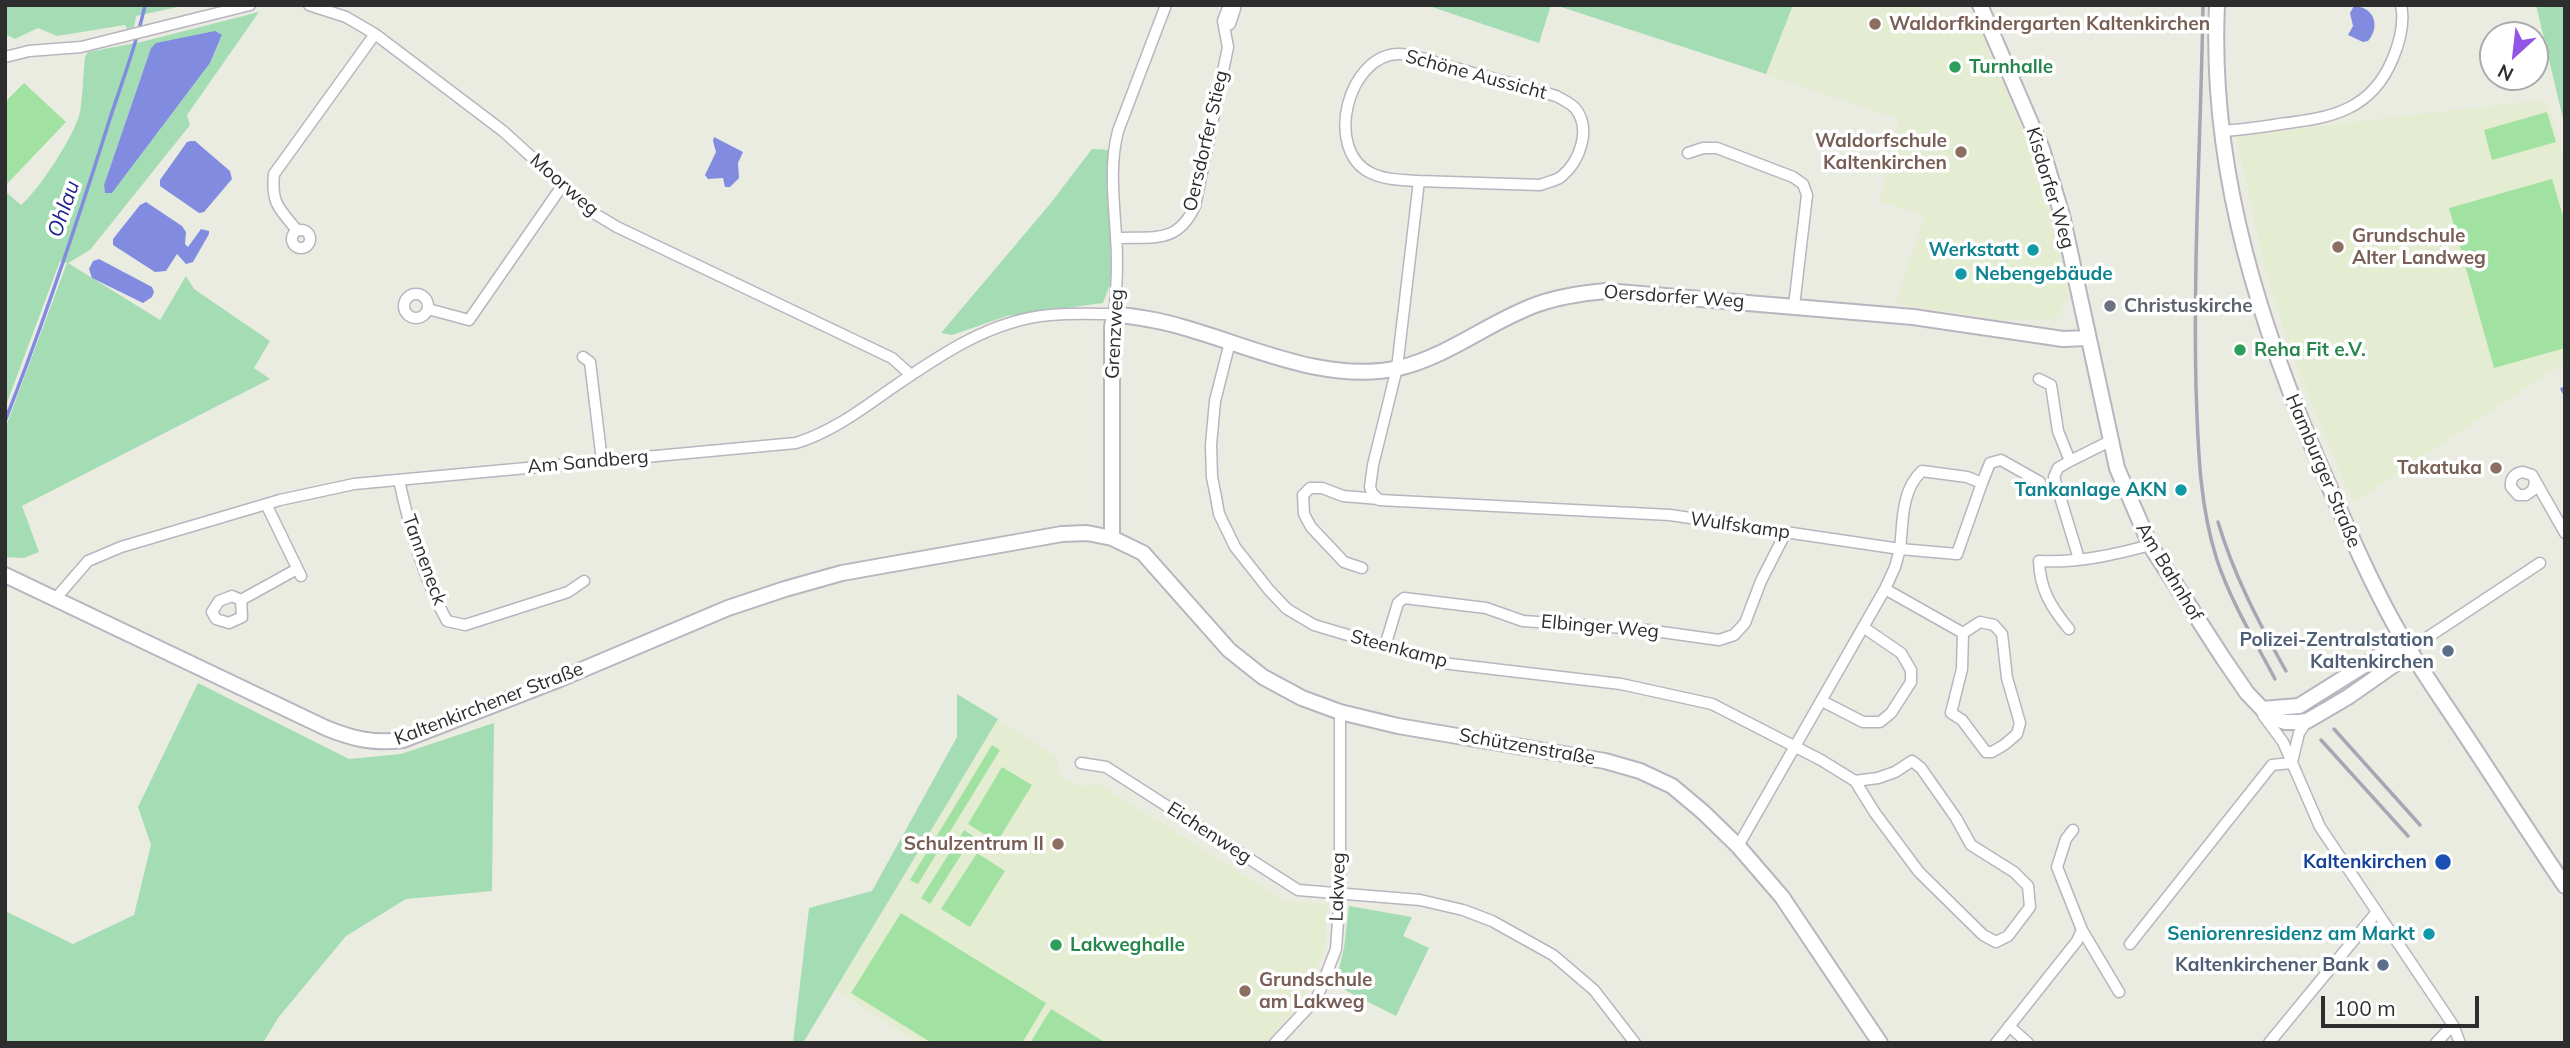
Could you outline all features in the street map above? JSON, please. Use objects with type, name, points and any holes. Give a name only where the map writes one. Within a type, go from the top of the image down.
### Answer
[{"type":"main road","name":"Kisdorfer Weg","points":[[1980,5],[2042,149],[2065,225],[2087,338]]},
{"type":"main road","name":"Hamburger Straße","points":[[2217,5],[2221,131],[2228,180],[2249,272],[2271,344],[2304,430],[2354,544],[2397,629],[2560,874],[2565,886]]},
{"type":"main road","name":"Oersdorfer Weg","points":[[1114,314],[1154,319],[1314,367],[1355,371],[1397,368],[1423,360],[1537,304],[1571,294],[1606,291],[1913,317],[2063,339],[2087,338]]},
{"type":"main road","name":"Grenzweg","points":[[1112,538],[1114,314]]},
{"type":"main road","name":"Am Bahnhof","points":[[2087,338],[2110,441],[2127,495],[2150,545],[2247,693],[2267,709],[2274,719],[2287,724]]},
{"type":"main road","name":"Kaltenkirchener Straße","points":[[5,575],[326,728],[357,740],[382,743],[403,740],[560,679],[728,608],[785,589],[842,573],[1062,534],[1087,533],[1112,538]]},
{"type":"main road","name":"Schützenstraße","points":[[1112,538],[1143,553],[1228,650],[1263,677],[1301,698],[1340,712],[1398,726],[1605,761],[1640,771],[1672,786],[1738,846],[1782,897],[1880,1043]]},
{"type":"main road","points":[[2267,709],[2300,706],[2390,649],[2410,649]]},
{"type":"main road","points":[[2287,724],[2308,721],[2398,663],[2410,649]]},
{"type":"street","points":[[5,57],[29,51],[81,47],[250,5]]},
{"type":"street","name":"Moorweg","points":[[309,5],[346,17],[375,34],[503,131],[592,212],[617,227],[892,358],[911,375]]},
{"type":"street","name":"Grenzweg","points":[[1114,314],[1118,282],[1113,152],[1118,131],[1166,5]]},
{"type":"street","name":"Oersdorfer Stieg","points":[[1116,237],[1170,235],[1184,226],[1195,206],[1228,47],[1224,20],[1229,5]]},
{"type":"street","name":"Oersdorfer Stieg","points":[[1226,26],[1230,24],[1235,5]]},
{"type":"street","points":[[2221,131],[2329,117],[2357,104],[2385,76],[2399,43],[2403,15],[2401,5]]},
{"type":"street","points":[[297,230],[277,207],[272,193],[274,174],[375,34]]},
{"type":"street","name":"Schöne Aussicht","points":[[1398,54],[1556,96],[1574,106],[1583,121],[1579,152],[1571,166],[1559,178],[1540,184],[1419,181],[1393,179],[1370,173],[1352,157],[1345,137],[1346,115],[1352,94],[1363,72],[1378,60],[1398,54]]},
{"type":"street","points":[[1688,153],[1703,148],[1717,148],[1793,177],[1802,184],[1807,195],[1794,306]]},
{"type":"street","points":[[1379,499],[1372,494],[1370,487],[1397,368],[1419,181]]},
{"type":"street","points":[[428,309],[469,320],[562,186]]},
{"type":"street","name":"Am Sandberg","points":[[56,598],[88,561],[121,547],[266,504],[354,484],[796,443],[836,426],[911,375],[985,331],[1048,315],[1114,314]]},
{"type":"street","name":"Steenkamp","points":[[1230,342],[1215,401],[1211,456],[1219,514],[1235,547],[1287,609],[1314,625],[1442,663],[1621,684],[1712,704],[1795,746],[1855,781]]},
{"type":"street","points":[[583,357],[590,362],[602,461]]},
{"type":"street","points":[[2039,379],[2050,385],[2058,431],[2070,461]]},
{"type":"street","points":[[2079,559],[2054,477],[2058,468],[2110,441]]},
{"type":"street","points":[[1738,846],[1885,589],[1900,549],[1908,489],[1913,479],[1922,471],[1967,477],[1982,482],[1990,464],[2001,460],[2040,482]]},
{"type":"street","name":"Tanneneck","points":[[399,480],[410,526],[436,601],[447,621],[465,625],[568,592],[584,581]]},
{"type":"street","name":"Wulfskamp","points":[[1362,568],[1344,562],[1311,527],[1304,514],[1303,495],[1310,488],[1322,488],[1343,496],[1379,499],[1670,515],[1900,549],[1957,554],[1982,482]]},
{"type":"street","points":[[2535,482],[2565,533]]},
{"type":"street","points":[[242,600],[299,572],[266,504]]},
{"type":"street","name":"Elbinger Weg","points":[[1385,646],[1398,603],[1404,598],[1486,608],[1523,621],[1640,629],[1719,640],[1734,635],[1745,623],[1761,581],[1786,532]]},
{"type":"street","points":[[2069,628],[2045,596],[2040,580],[2039,562],[2062,562],[2116,554],[2150,545]]},
{"type":"street","points":[[2410,649],[2540,563]]},
{"type":"street","points":[[1885,589],[1963,633]]},
{"type":"street","points":[[1980,622],[1994,625],[2001,635],[2007,678],[2020,723],[2017,734],[1992,752],[1981,748],[1962,720],[1951,713],[1962,669],[1963,633],[1980,622]]},
{"type":"street","points":[[1822,701],[1863,722],[1880,722],[1891,713],[1911,682],[1911,670],[1901,653],[1863,627]]},
{"type":"street","points":[[2283,742],[2287,724],[2300,706]]},
{"type":"street","name":"Am Bahnhof","points":[[2267,709],[2264,718],[2283,742],[2320,827],[2453,1025],[2460,1043]]},
{"type":"street","name":"Lakweg","points":[[1275,1043],[1317,998],[1336,949],[1340,894],[1340,712]]},
{"type":"street","points":[[2130,944],[2272,765],[2291,763],[2294,746],[2308,721]]},
{"type":"street","points":[[2287,724],[2294,746]]},
{"type":"street","points":[[1912,761],[1921,768],[1956,818],[1971,845],[2014,873],[2028,886],[2030,907],[2008,936],[1996,942],[1983,935],[1919,872],[1855,781],[1878,778],[1895,772],[1912,761]]},
{"type":"street","name":"Eichenweg","points":[[1081,763],[1106,767],[1298,890],[1420,900],[1463,910],[1492,921],[1553,955],[1594,990],[1635,1043]]},
{"type":"street","points":[[2073,830],[2066,839],[2057,867],[2082,930],[2119,992]]},
{"type":"street","points":[[2269,1043],[2376,913]]},
{"type":"street","points":[[1996,1043],[2077,941],[2082,930]]},
{"type":"street","points":[[2436,1043],[2453,1025]]},
{"type":"street","points":[[2009,1026],[2028,1043]]},
{"type":"shaded area","name":"Waldorfschule Kaltenkirchen","points":[[1793,5],[1911,5],[1979,25],[2044,182],[2069,295],[2055,319],[2000,320],[1896,304],[1925,216],[1880,201],[1899,119],[1766,74]]},
{"type":"shaded area","points":[[2541,100],[2550,108],[2565,163],[2565,365],[2548,373],[2353,503],[2291,353],[2265,268],[2236,136]]},
{"type":"shaded area","name":"Schulzentrum II","points":[[998,719],[1057,757],[1058,771],[1066,780],[1083,786],[1099,784],[1285,901],[1327,904],[1325,949],[1303,1001],[1266,1043],[918,1043],[835,989]]},
{"type":"green space","points":[[5,5],[187,5],[136,16],[134,27],[127,29],[125,25],[57,36],[38,28],[15,39],[5,34]]},
{"type":"green space","points":[[1426,5],[1551,5],[1539,43]]},
{"type":"green space","points":[[1555,5],[1793,5],[1766,74]]},
{"type":"green space","points":[[2536,5],[2565,5],[2565,127],[2549,60],[2549,21],[2540,21]]},
{"type":"green space","points":[[259,12],[187,115],[190,125],[90,250],[68,263],[160,320],[186,276],[194,289],[270,341],[254,368],[270,379],[22,506],[39,552],[24,558],[5,557],[5,429],[67,263],[60,261],[5,408],[5,191],[21,205],[64,148],[80,112],[85,57],[88,52],[141,42]],"holes":[[[222,36],[210,63],[112,193],[105,193],[104,185],[151,48]]]},
{"type":"green space","points":[[24,83],[66,122],[5,186],[5,102]]},
{"type":"green space","points":[[2547,112],[2556,142],[2492,160],[2484,130]]},
{"type":"green space","points":[[1092,149],[1109,150],[1111,282],[1103,303],[1007,316],[952,335],[941,333],[1050,204]]},
{"type":"green space","points":[[2552,179],[2565,223],[2565,348],[2494,368],[2449,208]]},
{"type":"green space","points":[[198,683],[349,759],[401,754],[494,723],[492,891],[406,899],[346,936],[278,1018],[263,1043],[5,1043],[5,911],[73,944],[134,915],[151,845],[138,807]]},
{"type":"green space","points":[[957,694],[998,719],[803,1043],[793,1043],[809,908],[872,891],[957,737]]},
{"type":"green space","points":[[992,745],[1000,750],[918,884],[910,880]]},
{"type":"green space","points":[[1002,767],[1032,785],[997,842],[968,824]]},
{"type":"green space","points":[[964,830],[973,836],[930,904],[921,898]]},
{"type":"green space","points":[[977,853],[1005,871],[970,927],[941,909]]},
{"type":"green space","points":[[1349,906],[1412,917],[1403,936],[1429,948],[1396,1016],[1335,985],[1344,948]]},
{"type":"green space","points":[[901,913],[1046,1003],[1022,1043],[932,1043],[851,993]]},
{"type":"green space","points":[[1051,1009],[1106,1043],[1030,1043]]},
{"type":"water","points":[[2354,6],[2366,10],[2373,18],[2374,29],[2368,41],[2363,42],[2348,35],[2353,26],[2350,13]]},
{"type":"water","points":[[215,31],[222,35],[210,63],[112,193],[105,193],[104,185],[151,48],[156,43]]},
{"type":"water","points":[[714,137],[743,152],[738,163],[739,178],[730,187],[725,187],[723,178],[708,179],[705,175],[716,152]]},
{"type":"water","points":[[195,141],[230,171],[232,179],[204,212],[199,213],[160,186],[160,180],[187,142]]},
{"type":"water","points":[[146,202],[182,226],[186,232],[185,244],[188,247],[201,229],[209,231],[193,262],[186,264],[177,254],[166,271],[155,272],[113,245],[113,239],[140,205]]},
{"type":"water","points":[[99,259],[152,287],[152,297],[143,303],[92,278],[89,269],[93,261]]},
{"type":"waterway","name":"Ohlau","points":[[5,421],[71,238],[145,5]]},
{"type":"waterway","points":[[2562,389],[2565,394]]},
{"type":"railway","points":[[2203,5],[2196,292],[2200,475],[2206,518],[2217,560],[2229,591],[2275,679]]},
{"type":"railway","points":[[2218,522],[2248,599],[2286,671]]},
{"type":"railway","points":[[2334,729],[2420,825]]},
{"type":"railway","points":[[2321,740],[2408,836]]},
{"type":"place","name":"Waldorfkindergarten Kaltenkirchen","points":[[1875,24]]},
{"type":"place","name":"Turnhalle","points":[[1955,67]]},
{"type":"place","name":"Waldorfschule Kaltenkirchen","points":[[1961,152]]},
{"type":"place","name":"Grundschule Alter Landweg","points":[[2338,247]]},
{"type":"place","name":"Werkstatt","points":[[2033,250]]},
{"type":"place","name":"Nebengebäude","points":[[1961,274]]},
{"type":"place","name":"Christuskirche","points":[[2110,306]]},
{"type":"place","name":"Reha Fit e.V.","points":[[2240,350]]},
{"type":"place","name":"Takatuka","points":[[2496,468]]},
{"type":"place","name":"Tankanlage AKN","points":[[2181,490]]},
{"type":"place","name":"Polizei-Zentralstation Kaltenkirchen","points":[[2448,651]]},
{"type":"place","name":"Schulzentrum II","points":[[1058,844]]},
{"type":"place","name":"Kaltenkirchen","points":[[2443,862]]},
{"type":"place","name":"Seniorenresidenz am Markt","points":[[2429,934]]},
{"type":"place","name":"Lakweghalle","points":[[1056,945]]},
{"type":"place","name":"Kaltenkirchener Bank","points":[[2383,965]]},
{"type":"place","name":"Grundschule am Lakweg","points":[[1245,991]]}]
